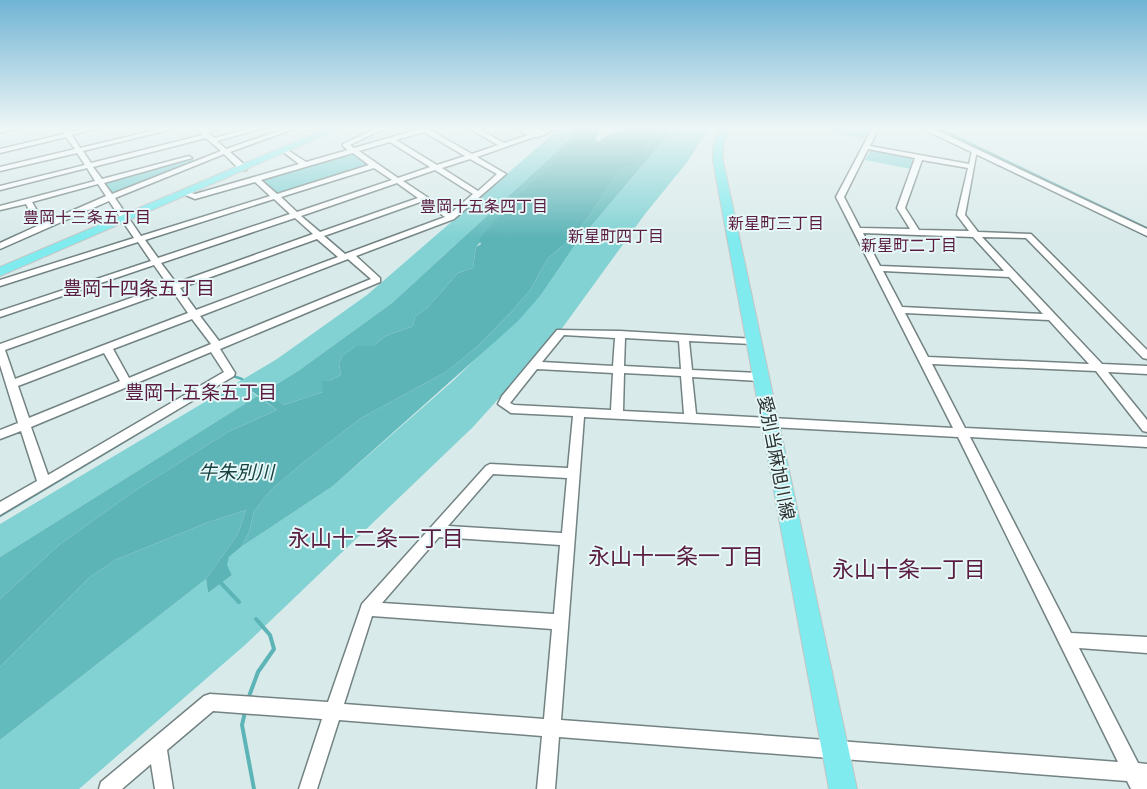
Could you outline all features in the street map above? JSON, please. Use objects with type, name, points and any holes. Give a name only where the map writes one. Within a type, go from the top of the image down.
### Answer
[{"type":"main road","points":[[0,272],[253,164]]},
{"type":"main road","name":"愛別当麻旭川線","points":[[718,164],[759,377],[843,789]]},
{"type":"street","points":[[0,170],[25,164]]},
{"type":"street","points":[[0,188],[94,164]]},
{"type":"street","points":[[0,208],[167,164]]},
{"type":"street","points":[[0,246],[111,196],[191,164]]},
{"type":"street","points":[[238,164],[243,168]]},
{"type":"street","points":[[185,193],[195,197],[309,164]]},
{"type":"street","points":[[428,164],[478,194]]},
{"type":"street","points":[[0,314],[452,164]]},
{"type":"street","points":[[12,384],[451,217],[502,174],[484,164]]},
{"type":"street","points":[[857,164],[840,197],[926,360],[1067,640],[1140,772],[1142,789]]},
{"type":"street","points":[[916,232],[901,208],[917,164]]},
{"type":"street","points":[[954,164],[971,167]]},
{"type":"street","points":[[972,164],[961,215],[975,234],[1099,368],[1147,428]]},
{"type":"street","points":[[1000,164],[1147,233]]},
{"type":"street","points":[[0,509],[230,373],[194,315],[125,219],[90,165]]},
{"type":"street","points":[[0,283],[375,165],[451,217]]},
{"type":"street","points":[[0,435],[377,280],[319,236],[256,179]]},
{"type":"street","points":[[44,483],[0,348],[424,198]]},
{"type":"street","points":[[28,201],[42,227]]},
{"type":"street","points":[[858,230],[1028,236],[1147,356]]},
{"type":"street","points":[[876,268],[1012,274]]},
{"type":"street","points":[[899,310],[1051,317]]},
{"type":"street","points":[[752,341],[561,332],[506,399],[506,406],[511,409],[579,413],[1147,442]]},
{"type":"street","points":[[617,415],[620,334]]},
{"type":"street","points":[[684,338],[690,418]]},
{"type":"street","points":[[108,348],[127,383]]},
{"type":"street","points":[[926,360],[1147,370]]},
{"type":"street","points":[[534,365],[618,371],[759,377]]},
{"type":"street","points":[[546,789],[579,413]]},
{"type":"street","points":[[308,789],[367,609],[490,469],[574,473]]},
{"type":"street","points":[[434,531],[567,540]]},
{"type":"street","points":[[367,609],[560,622]]},
{"type":"street","points":[[1067,640],[1147,645]]},
{"type":"street","points":[[108,789],[210,702],[1140,772]]},
{"type":"street","points":[[158,747],[164,789]]},
{"type":"shaded area","points":[[167,164],[191,164],[111,196],[101,181]]},
{"type":"shaded area","points":[[309,164],[375,165],[275,197],[256,179]]},
{"type":"shaded area","points":[[518,164],[544,164],[392,303],[298,371],[264,392],[255,385],[249,389],[257,396],[0,557],[0,524],[277,359],[367,295]]},
{"type":"shaded area","points":[[544,164],[553,164],[476,247],[473,268],[458,273],[428,307],[415,317],[413,326],[386,336],[373,346],[356,346],[342,356],[339,364],[341,375],[329,381],[323,392],[284,405],[264,392],[298,371],[392,303]]},
{"type":"shaded area","points":[[624,164],[644,164],[575,245],[541,295],[517,322],[333,486],[241,547],[249,532],[254,511],[271,490],[305,461],[361,418],[446,372],[479,345],[530,290],[548,258],[572,238],[590,215],[619,167]]},
{"type":"shaded area","points":[[644,164],[686,164],[645,214],[563,327],[473,427],[245,645],[79,789],[0,789],[0,740],[206,579],[208,593],[232,575],[226,565],[229,557],[333,486],[454,380],[541,295],[575,245]]},
{"type":"shaded area","points":[[885,164],[913,164],[911,169]]},
{"type":"shaded area","points":[[257,396],[277,410],[228,432],[133,492],[59,545],[0,599],[0,557]]},
{"type":"shaded area","points":[[246,510],[238,534],[206,579],[0,740],[0,667],[90,577],[115,560],[206,523]]},
{"type":"water","name":"牛朱別川","points":[[552,164],[633,164],[631,166],[619,168],[590,215],[572,238],[548,258],[530,290],[479,345],[446,372],[361,418],[271,490],[254,511],[249,532],[241,547],[229,557],[227,565],[232,575],[208,593],[206,579],[238,534],[246,510],[206,523],[115,560],[90,577],[0,667],[0,599],[59,545],[133,492],[228,432],[277,410],[249,389],[255,385],[284,405],[323,392],[322,381],[329,381],[341,375],[339,364],[342,356],[356,346],[373,346],[386,336],[413,326],[415,317],[428,307],[458,273],[473,268],[476,247],[481,244],[479,240],[501,213]]},
{"type":"waterway","points":[[1013,164],[1147,228]]},
{"type":"waterway","points":[[233,376],[242,379]]},
{"type":"waterway","points":[[0,516],[172,413]]},
{"type":"waterway","points":[[220,582],[239,602]]},
{"type":"waterway","points":[[248,699],[258,672],[274,649],[270,635],[256,619]]},
{"type":"waterway","points":[[245,712],[242,725],[254,789]]},
{"type":"district","name":"豊岡十五条四丁目","points":[[484,206]]},
{"type":"district","name":"豊岡十三条五丁目","points":[[87,217]]},
{"type":"district","name":"新星町三丁目","points":[[776,223]]},
{"type":"district","name":"新星町四丁目","points":[[616,236]]},
{"type":"district","name":"新星町二丁目","points":[[909,245]]},
{"type":"district","name":"豊岡十四条五丁目","points":[[139,288]]},
{"type":"district","name":"豊岡十五条五丁目","points":[[201,392]]},
{"type":"district","name":"永山十二条一丁目","points":[[376,538]]},
{"type":"district","name":"永山十一条一丁目","points":[[676,556]]},
{"type":"district","name":"永山十条一丁目","points":[[909,569]]}]
